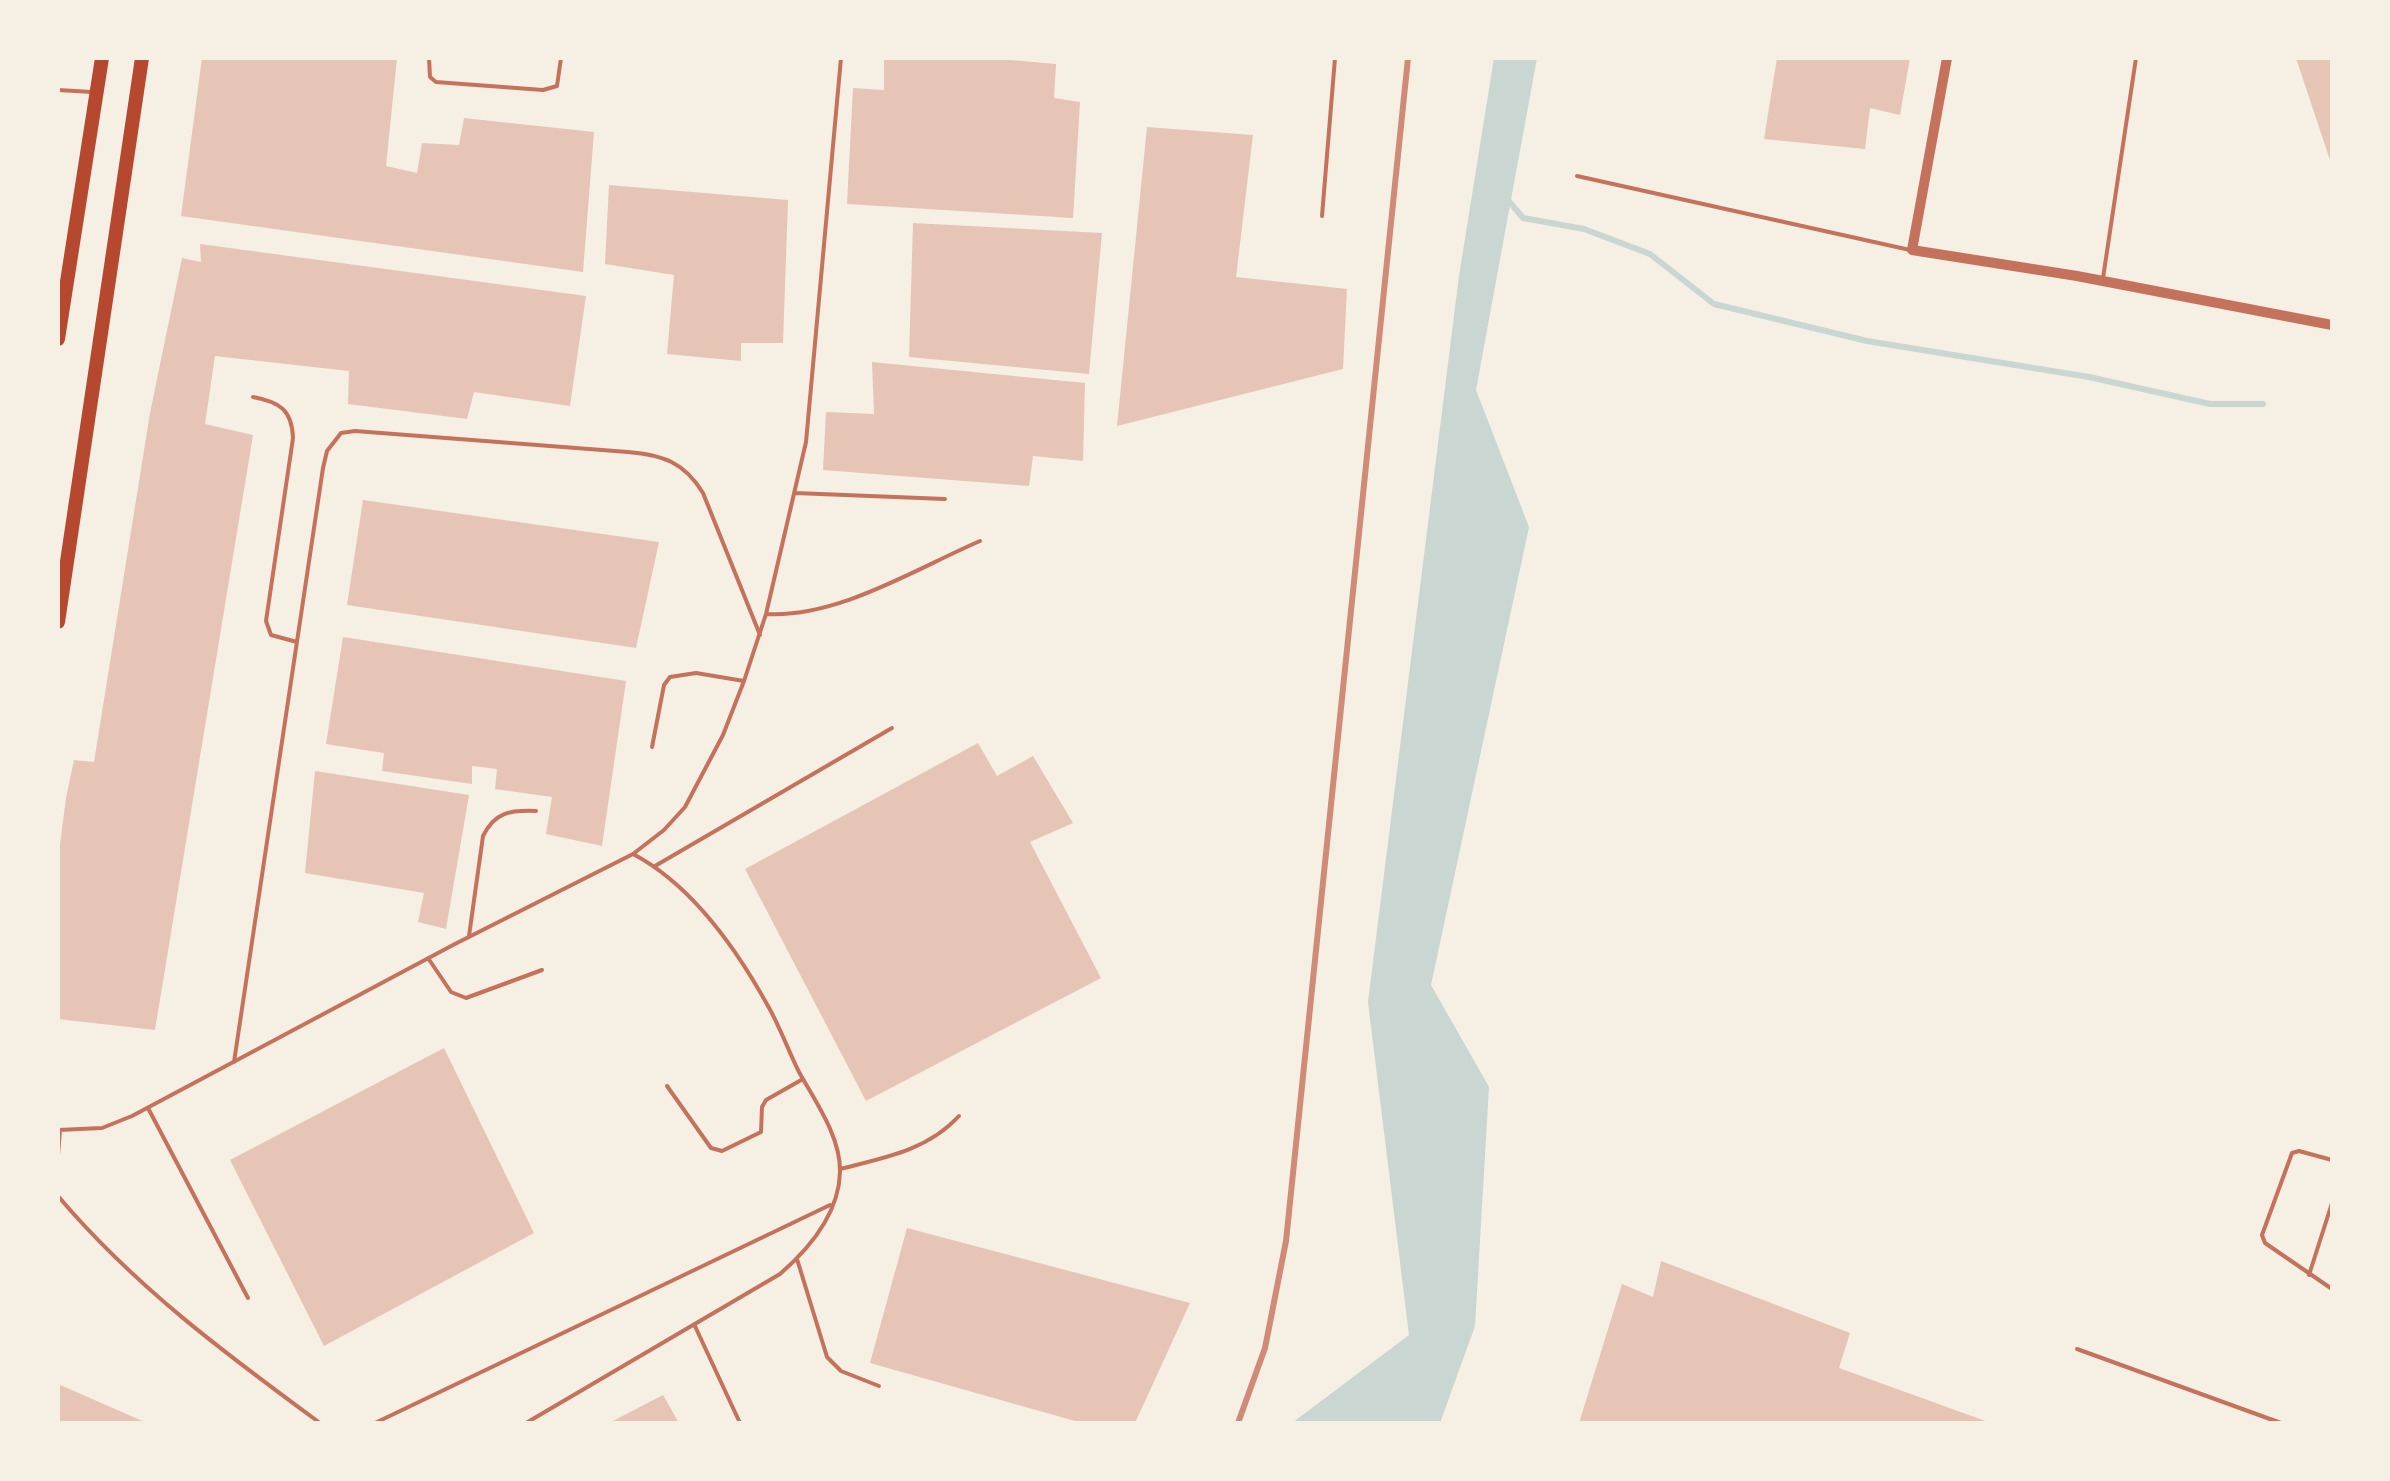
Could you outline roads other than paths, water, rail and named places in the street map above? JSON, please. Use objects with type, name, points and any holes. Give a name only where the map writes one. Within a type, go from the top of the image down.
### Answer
[{"type":"highway","points":[[58,339],[102,58]]},
{"type":"highway","points":[[58,622],[142,58]]},
{"type":"street","points":[[1947,58],[1912,250],[2103,281],[2332,325]]},
{"type":"lane","points":[[429,58],[430,77],[436,82],[543,90],[557,86],[561,58]]},
{"type":"lane","points":[[58,1155],[59,1130],[102,1128],[148,1108],[469,936],[633,854],[664,830],[685,807],[723,735],[760,635],[806,442],[841,58]]},
{"type":"lane","points":[[1322,216],[1335,58]]},
{"type":"lane","points":[[2103,281],[2136,58]]},
{"type":"lane","points":[[58,90],[96,93]]},
{"type":"lane","points":[[1577,176],[1912,250]]},
{"type":"lane","points":[[253,397],[283,407],[292,420],[293,438],[266,621],[271,635],[297,642]]},
{"type":"lane","points":[[234,1062],[327,451],[341,433],[355,431],[628,452],[657,455],[677,463],[693,476],[703,493],[760,635]]},
{"type":"lane","points":[[795,493],[945,499]]},
{"type":"lane","points":[[766,614],[789,615],[831,607],[980,541]]},
{"type":"lane","points":[[652,747],[664,685],[670,677],[696,673],[744,681]]},
{"type":"lane","points":[[655,866],[892,728]]},
{"type":"lane","points":[[469,936],[483,836],[490,821],[506,811],[536,811]]},
{"type":"lane","points":[[526,1423],[780,1274],[797,1259],[825,1224],[840,1169],[819,1106],[769,1006],[730,945],[655,866],[633,854]]},
{"type":"lane","points":[[428,958],[451,992],[466,998],[542,970]]},
{"type":"lane","points":[[667,1086],[711,1148],[722,1151],[762,1131],[762,1107],[766,1100],[803,1079]]},
{"type":"lane","points":[[148,1108],[248,1298]]},
{"type":"lane","points":[[840,1169],[927,1143],[959,1116]]},
{"type":"lane","points":[[2332,1160],[2299,1151],[2292,1153],[2263,1231],[2265,1243],[2332,1289]]},
{"type":"lane","points":[[58,1196],[139,1282],[199,1333],[320,1423]]},
{"type":"lane","points":[[2309,1275],[2332,1203]]},
{"type":"lane","points":[[375,1423],[832,1204]]},
{"type":"lane","points":[[797,1259],[827,1357],[841,1371],[879,1386]]},
{"type":"lane","points":[[694,1324],[740,1423]]},
{"type":"lane","points":[[2077,1349],[2281,1423]]},
{"type":"waterway","points":[[1508,200],[1523,218],[1584,229],[1650,254],[1714,304],[1867,341],[2089,377],[2210,404],[2263,404]]},
{"type":"railway","points":[[1238,1423],[1265,1348],[1286,1241],[1408,58]]}]
